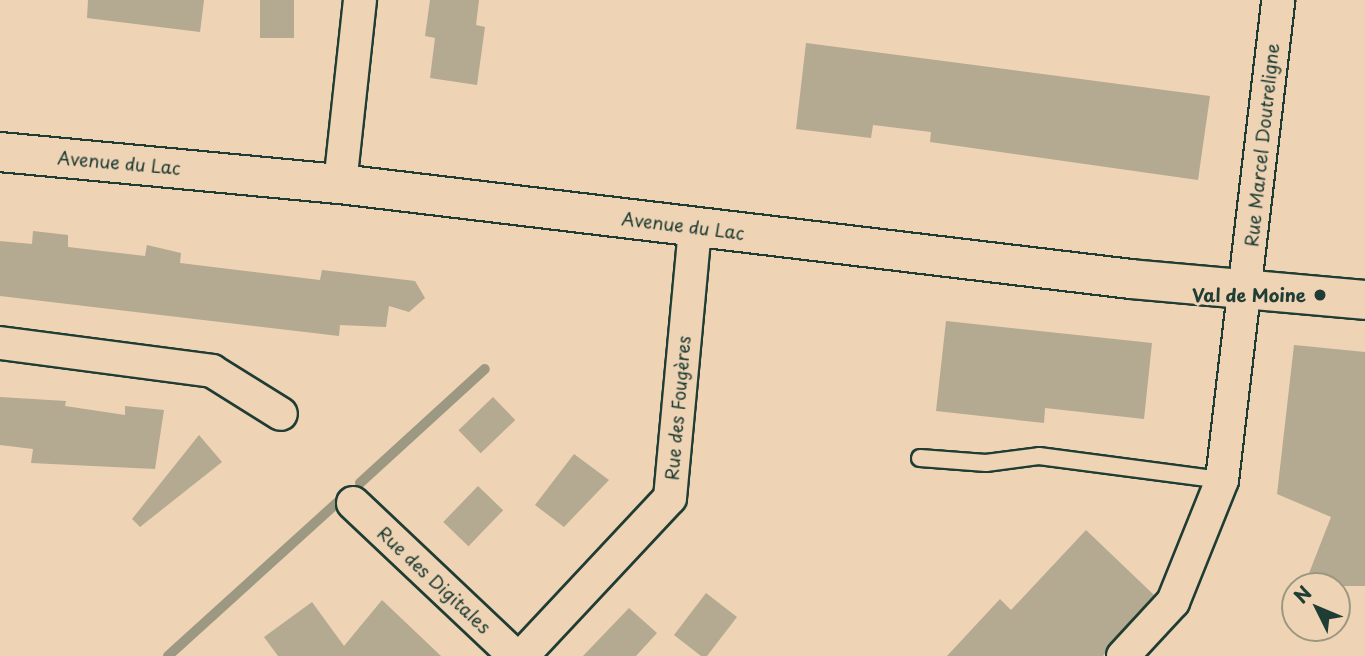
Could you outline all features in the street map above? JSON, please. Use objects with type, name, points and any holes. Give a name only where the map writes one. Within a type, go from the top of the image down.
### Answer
[{"type":"street","points":[[340,184],[360,0]]},
{"type":"street","name":"Rue Marcel Doutreligne","points":[[1123,656],[1173,602],[1223,480],[1278,0]]},
{"type":"street","name":"Avenue du Lac","points":[[0,152],[340,184],[695,227],[1365,300]]},
{"type":"street","name":"Rue des Fougères","points":[[522,656],[670,498],[695,227]]},
{"type":"street","points":[[0,343],[212,371],[281,414]]},
{"type":"street","name":"Rue des Digitales","points":[[353,503],[515,656]]},
{"type":"lane","points":[[920,458],[986,463],[1039,456],[1223,480]]},
{"type":"building","points":[[88,0],[204,0],[200,32],[87,18]]},
{"type":"building","points":[[260,0],[294,0],[294,38],[260,38]]},
{"type":"building","points":[[430,0],[479,0],[476,25],[485,27],[477,85],[430,78],[435,38],[425,36]]},
{"type":"building","points":[[806,43],[1210,96],[1198,180],[930,142],[931,132],[873,125],[871,138],[796,129]]},
{"type":"building","points":[[33,231],[68,235],[68,247],[145,256],[147,245],[181,253],[180,263],[320,280],[322,270],[415,281],[425,298],[409,312],[389,306],[386,327],[340,325],[339,336],[0,296],[0,241],[32,244]]},
{"type":"building","points":[[946,321],[1152,343],[1144,419],[1045,408],[1044,423],[936,411]]},
{"type":"building","points":[[1294,345],[1365,352],[1365,586],[1351,586],[1351,572],[1309,572],[1331,517],[1277,494]]},
{"type":"building","points":[[0,397],[66,401],[65,406],[125,415],[125,406],[164,410],[155,469],[31,463],[33,449],[0,445]]},
{"type":"building","points":[[493,397],[515,420],[481,453],[458,430]]},
{"type":"building","points":[[199,435],[222,462],[140,527],[132,519]]},
{"type":"building","points":[[574,454],[609,480],[564,527],[535,505]]},
{"type":"building","points":[[478,486],[503,510],[468,546],[443,522]]},
{"type":"building","points":[[1086,530],[1154,595],[1103,656],[947,656],[1000,599],[1011,610]]},
{"type":"building","points":[[706,593],[737,617],[707,656],[701,656],[674,635]]},
{"type":"building","points":[[382,600],[441,656],[278,656],[264,637],[312,602],[344,646]]},
{"type":"building","points":[[629,608],[657,633],[636,656],[583,656]]},
{"type":"waterway","points":[[360,483],[485,369]]},
{"type":"waterway","points":[[168,656],[338,502]]},
{"type":"place","name":"Val de Moine","points":[[1320,295]]}]
